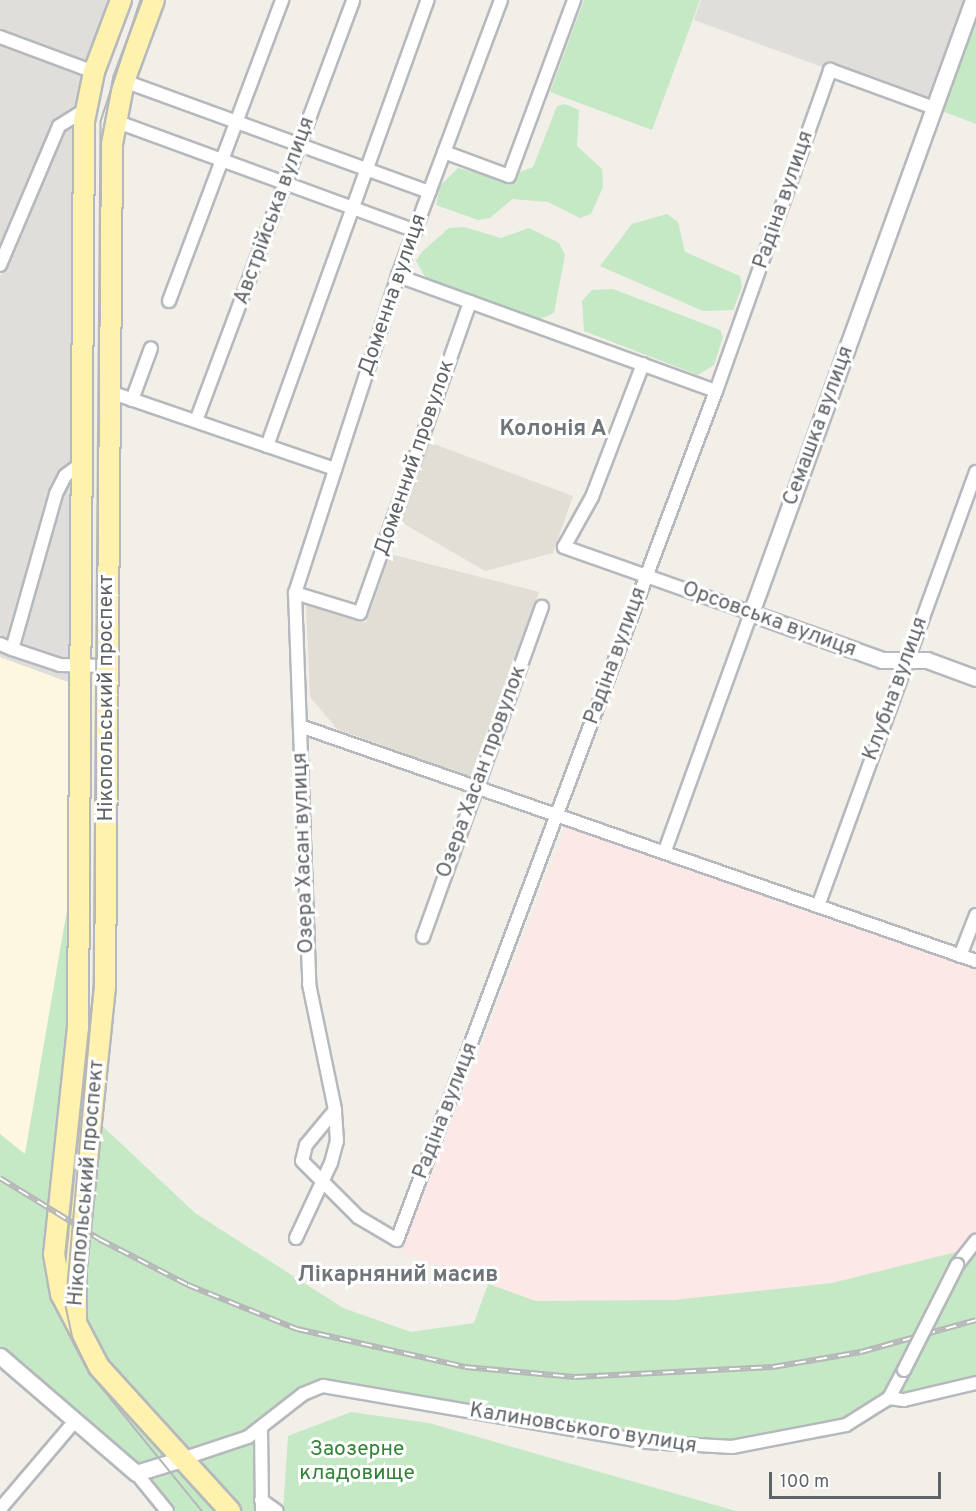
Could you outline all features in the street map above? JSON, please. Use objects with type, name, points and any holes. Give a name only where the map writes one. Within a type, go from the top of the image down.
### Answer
[{"type":"main road","name":"Нікопольський проспект","points":[[76,1324],[61,1294],[54,1254],[78,1027],[86,109],[94,72],[121,0]]},
{"type":"main road","name":"Нікопольський проспект","points":[[76,1324],[76,1267],[105,986],[110,392],[115,122],[124,81],[154,0]]},
{"type":"main road","points":[[82,383],[110,392]]},
{"type":"main road","points":[[76,1324],[111,1383],[230,1511]]},
{"type":"street","points":[[169,301],[282,0]]},
{"type":"street","name":"Австрійська вулиця","points":[[196,421],[353,0]]},
{"type":"street","points":[[267,446],[429,0]]},
{"type":"street","name":"Доменна вулиця","points":[[295,592],[398,276],[501,0]]},
{"type":"street","points":[[444,152],[509,176],[574,0]]},
{"type":"street","name":"Семашка вулиця","points":[[664,853],[973,0]]},
{"type":"street","points":[[0,37],[94,72]]},
{"type":"street","name":"Радіна вулиця","points":[[322,1182],[358,1218],[397,1240],[559,816],[644,577],[716,391],[830,70],[934,108]]},
{"type":"street","points":[[124,81],[429,192]]},
{"type":"street","points":[[0,265],[59,126],[86,109]]},
{"type":"street","points":[[115,122],[414,231]]},
{"type":"street","points":[[398,276],[716,391]]},
{"type":"street","name":"Доменний провулок","points":[[295,592],[360,613],[470,302]]},
{"type":"street","points":[[132,400],[151,348]]},
{"type":"street","name":"Орсовська вулиця","points":[[643,364],[592,497],[564,547],[882,660],[937,663],[976,678]]},
{"type":"street","points":[[110,392],[335,469]]},
{"type":"street","points":[[82,463],[65,476],[56,494],[6,647],[49,663],[108,666]]},
{"type":"street","name":"Клубна вулиця","points":[[818,906],[976,472]]},
{"type":"street","name":"Озера Хасан вулиця","points":[[295,592],[309,984],[335,1110],[337,1140],[322,1182],[296,1238]]},
{"type":"street","name":"Озера Хасан провулок","points":[[423,937],[542,607]]},
{"type":"street","points":[[300,726],[976,961]]},
{"type":"street","points":[[960,956],[976,915]]},
{"type":"street","points":[[322,1182],[305,1168],[302,1153],[335,1110]]},
{"type":"street","name":"Калиновського вулиця","points":[[182,1459],[227,1447],[261,1427],[303,1394],[342,1386],[648,1442],[719,1449],[846,1425],[889,1398],[957,1265],[976,1241]]},
{"type":"street","points":[[0,1356],[136,1473],[167,1511]]},
{"type":"street","points":[[889,1398],[904,1400],[976,1383]]},
{"type":"street","points":[[0,1509],[75,1421]]},
{"type":"street","points":[[261,1427],[262,1505],[277,1511]]},
{"type":"street","points":[[136,1473],[182,1459]]},
{"type":"shaded area","points":[[0,0],[115,0],[92,64],[0,30]]},
{"type":"shaded area","points":[[701,0],[973,0],[934,108],[694,20]]},
{"type":"shaded area","points":[[0,44],[87,76],[81,105],[55,121],[0,252]]},
{"type":"shaded area","points":[[78,119],[76,685],[0,657],[0,276],[62,130]]},
{"type":"shaded area","points":[[429,442],[573,496],[553,553],[485,571],[401,522]]},
{"type":"shaded area","points":[[390,554],[539,592],[470,777],[337,729],[310,697],[306,604],[366,623]]},
{"type":"shaded area","points":[[0,657],[76,685],[74,869],[25,1155],[0,1134]]},
{"type":"shaded area","points":[[568,823],[976,965],[976,1234],[955,1255],[832,1283],[674,1300],[536,1301],[401,1253]]},
{"type":"green space","points":[[584,0],[700,0],[652,130],[550,92]]},
{"type":"green space","points":[[976,0],[976,124],[934,108]]},
{"type":"green space","points":[[565,104],[579,110],[577,146],[602,169],[603,187],[591,214],[580,218],[548,202],[512,199],[490,218],[478,220],[436,205],[440,186],[458,168],[503,179],[533,167],[557,106]]},
{"type":"green space","points":[[667,214],[678,222],[685,252],[740,276],[742,287],[733,310],[703,311],[600,266],[632,224]]},
{"type":"green space","points":[[464,227],[501,238],[529,228],[559,243],[565,255],[554,313],[538,320],[427,280],[416,261],[422,252],[449,228]]},
{"type":"green space","points":[[613,289],[720,330],[723,337],[714,365],[698,375],[584,331],[582,301],[592,290]]},
{"type":"green space","points":[[74,869],[72,1027],[50,1252],[78,1332],[227,1511],[167,1511],[0,1356],[0,1134],[25,1154]]},
{"type":"green space","points":[[96,1120],[195,1213],[343,1308],[411,1332],[474,1323],[488,1284],[536,1301],[674,1300],[832,1283],[976,1247],[976,1380],[914,1397],[826,1438],[698,1452],[355,1386],[326,1392],[268,1424],[185,1453],[120,1381],[86,1329],[80,1289]]},
{"type":"green space","name":"Заозерне кладовище","points":[[351,1412],[429,1423],[736,1511],[283,1511],[288,1436]]},
{"type":"green space","points":[[265,1435],[263,1511],[240,1511],[193,1461]]},
{"type":"tram line","points":[[141,0],[101,122],[94,987],[66,1306],[73,1338],[90,1373],[202,1511]]},
{"type":"railway","points":[[0,1178],[99,1239],[188,1285],[297,1329],[465,1367],[575,1377],[773,1367],[861,1352],[976,1320]]},
{"type":"district","name":"Колонія А","points":[[553,430]]},
{"type":"district","name":"Лікарняний масив","points":[[398,1276]]}]
